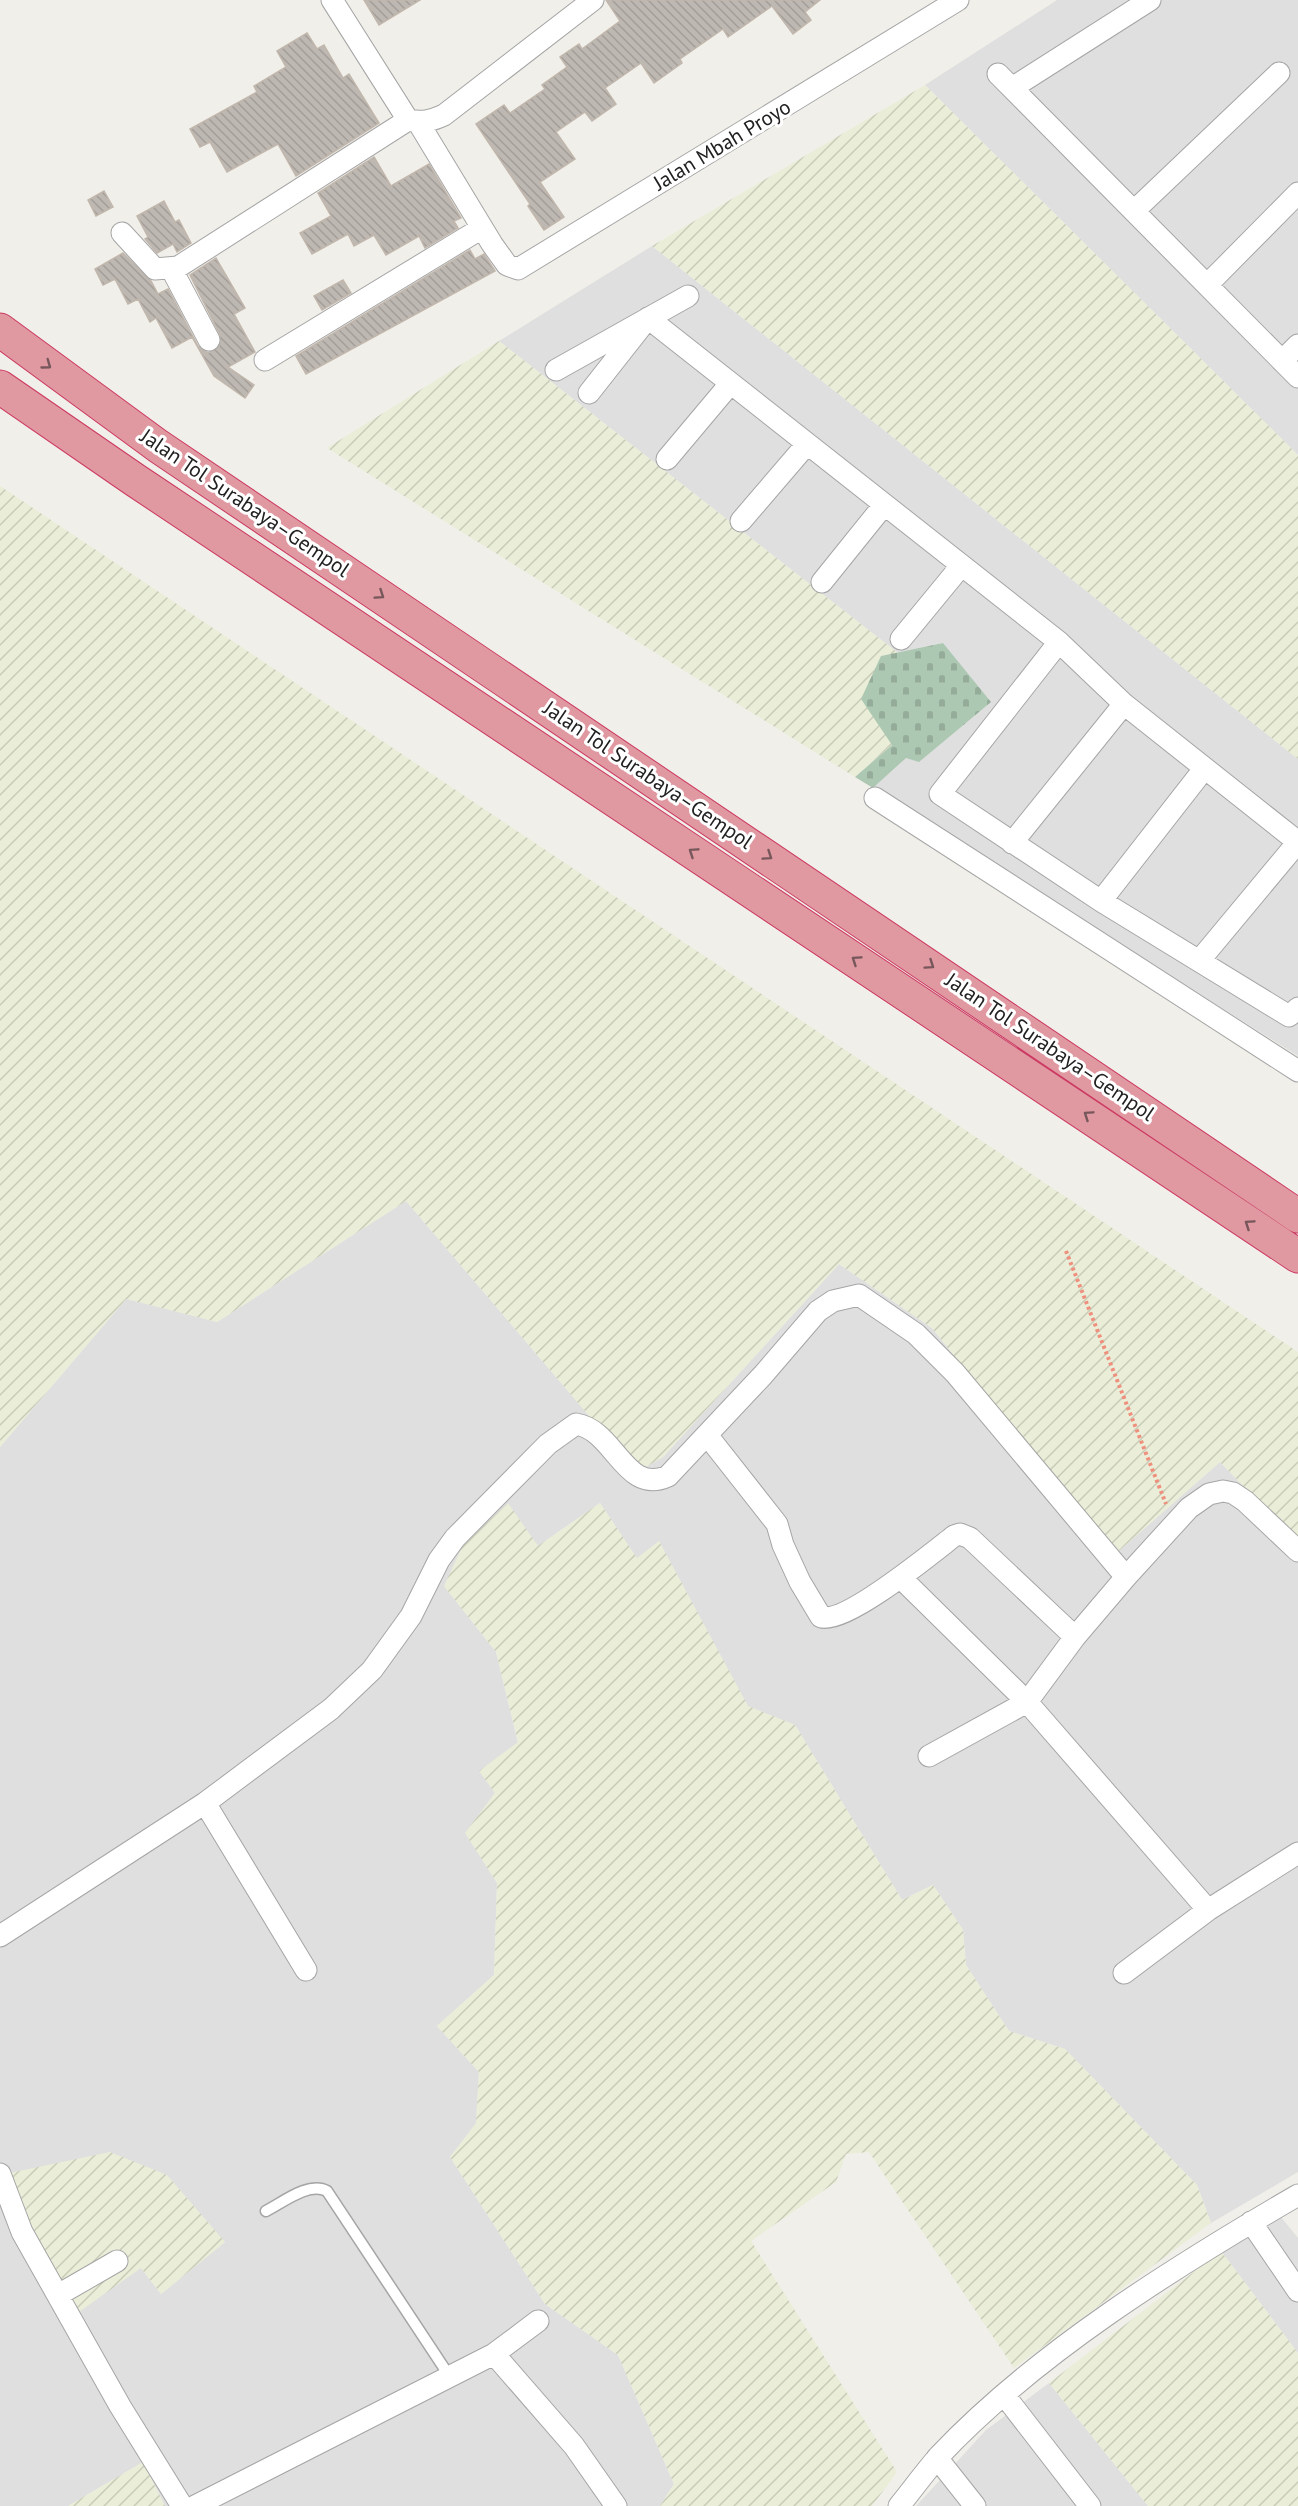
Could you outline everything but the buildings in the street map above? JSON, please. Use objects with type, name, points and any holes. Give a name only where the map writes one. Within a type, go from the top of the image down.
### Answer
[{"type":"highway","name":"Jalan Tol Surabaya–Gempol","points":[[0,330],[158,446],[1298,1216]]},
{"type":"highway","name":"Jalan Tol Surabaya–Gempol","points":[[0,387],[135,480],[1298,1256]]},
{"type":"street","points":[[265,360],[487,236],[332,0]]},
{"type":"street","points":[[122,233],[155,269],[178,267],[413,121],[432,120],[444,115],[593,0]]},
{"type":"street","name":"Jalan Mbah Proyo","points":[[487,236],[507,265],[518,269],[956,0]]},
{"type":"street","points":[[1150,0],[1005,81],[1298,377]]},
{"type":"street","points":[[1134,211],[1279,73]]},
{"type":"street","points":[[1207,285],[1298,193]]},
{"type":"street","points":[[171,268],[209,340]]},
{"type":"street","points":[[556,370],[688,296]]},
{"type":"street","points":[[648,318],[1059,642],[1124,704],[1298,842],[1198,961]]},
{"type":"street","points":[[589,393],[648,318]]},
{"type":"street","points":[[1282,361],[1298,345]]},
{"type":"street","points":[[668,459],[730,384]]},
{"type":"street","points":[[741,521],[807,444]]},
{"type":"street","points":[[822,582],[884,505]]},
{"type":"street","points":[[900,639],[961,566]]},
{"type":"street","points":[[1059,642],[940,795],[1101,901],[1289,1016],[1298,1008]]},
{"type":"street","points":[[1011,843],[1124,704]]},
{"type":"street","points":[[1101,901],[1204,769]]},
{"type":"street","points":[[875,798],[1298,1071]]},
{"type":"street","points":[[0,1936],[205,1803],[331,1709],[372,1670],[411,1616],[439,1560],[455,1538],[532,1459],[565,1430],[576,1424],[595,1431],[637,1477],[648,1482],[668,1476],[763,1375],[818,1311],[833,1300],[859,1295],[916,1334],[956,1373],[1126,1577]]},
{"type":"street","points":[[707,1435],[777,1524],[783,1545],[800,1582],[822,1617],[840,1615],[901,1578],[954,1536],[966,1535],[1075,1637]]},
{"type":"street","points":[[929,1756],[1027,1702],[1075,1637],[1126,1577],[1174,1523],[1209,1494],[1223,1491],[1233,1493],[1245,1501],[1298,1551]]},
{"type":"street","points":[[901,1578],[1027,1702],[1208,1910]]},
{"type":"street","points":[[205,1803],[306,1970]]},
{"type":"street","points":[[1124,1973],[1208,1910],[1298,1853]]},
{"type":"street","points":[[0,2174],[22,2232],[120,2406],[182,2506]]},
{"type":"street","points":[[899,2506],[938,2458],[1005,2396],[1105,2317],[1251,2222],[1298,2195]]},
{"type":"street","points":[[1251,2222],[1298,2291]]},
{"type":"street","points":[[58,2295],[117,2261]]},
{"type":"street","points":[[195,2506],[494,2354],[537,2321]]},
{"type":"street","points":[[494,2354],[574,2446],[616,2506]]},
{"type":"street","points":[[1005,2396],[1090,2506]]},
{"type":"street","points":[[938,2458],[975,2506]]},
{"type":"lane","points":[[266,2211],[307,2190],[320,2188],[327,2191],[450,2377]]},
{"type":"path","points":[[1066,1251],[1174,1523]]},
{"type":"shaded area","points":[[1057,0],[1298,0],[1298,455],[925,85]]},
{"type":"shaded area","points":[[652,246],[1298,759],[1298,1056],[873,788],[906,758],[943,643],[898,653],[499,341]]},
{"type":"shaded area","points":[[406,1201],[637,1472],[663,1457],[839,1264],[932,1328],[1113,1556],[1220,1462],[1298,1543],[1298,2172],[1211,2223],[1197,2185],[1065,2049],[1009,2031],[966,1965],[963,1930],[933,1885],[902,1900],[795,1725],[748,1707],[659,1542],[637,1559],[600,1503],[538,1546],[444,1586],[496,1652],[518,1743],[480,1771],[495,1793],[466,1833],[497,1883],[494,1975],[437,2026],[479,2072],[476,2124],[450,2157],[545,2304],[618,2355],[674,2484],[660,2506],[165,2506],[143,2462],[68,2506],[0,2506],[0,2201],[141,2268],[161,2294],[225,2242],[0,2175],[0,1447],[127,1298],[217,1322]]},
{"type":"shaded area","points":[[1281,2217],[1298,2238],[1298,2353],[1221,2251]]},
{"type":"shaded area","points":[[1049,2383],[1148,2506],[916,2506],[986,2430]]},
{"type":"green space","points":[[925,85],[1298,455],[1298,759],[652,246]]},
{"type":"green space","points":[[499,341],[898,653],[881,656],[892,745],[855,777],[327,448]]},
{"type":"green space","points":[[0,486],[1298,1352],[1298,1543],[1220,1462],[1113,1556],[932,1328],[839,1264],[663,1457],[637,1472],[406,1201],[217,1322],[126,1299],[0,1447]]},
{"type":"green space","points":[[943,643],[991,702],[919,762],[906,758],[873,788],[855,777],[892,745],[861,699],[881,656]]},
{"type":"green space","points":[[508,1503],[538,1546],[600,1503],[637,1558],[659,1541],[748,1706],[795,1725],[902,1900],[933,1885],[963,1930],[966,1965],[1009,2031],[1065,2049],[1197,2185],[1211,2223],[1014,2368],[869,2152],[846,2154],[836,2182],[751,2241],[897,2472],[872,2506],[660,2506],[674,2484],[618,2355],[545,2304],[450,2157],[476,2123],[479,2072],[437,2026],[494,1975],[497,1883],[465,1833],[495,1793],[479,1771],[518,1742],[496,1652],[444,1586],[463,1545]]},
{"type":"green space","points":[[110,2152],[167,2175],[225,2242],[161,2294],[141,2268],[76,2314],[0,2175]]},
{"type":"green space","points":[[1221,2251],[1298,2353],[1298,2506],[1148,2506],[1049,2383]]},
{"type":"green space","points":[[143,2462],[165,2506],[68,2506]]}]
